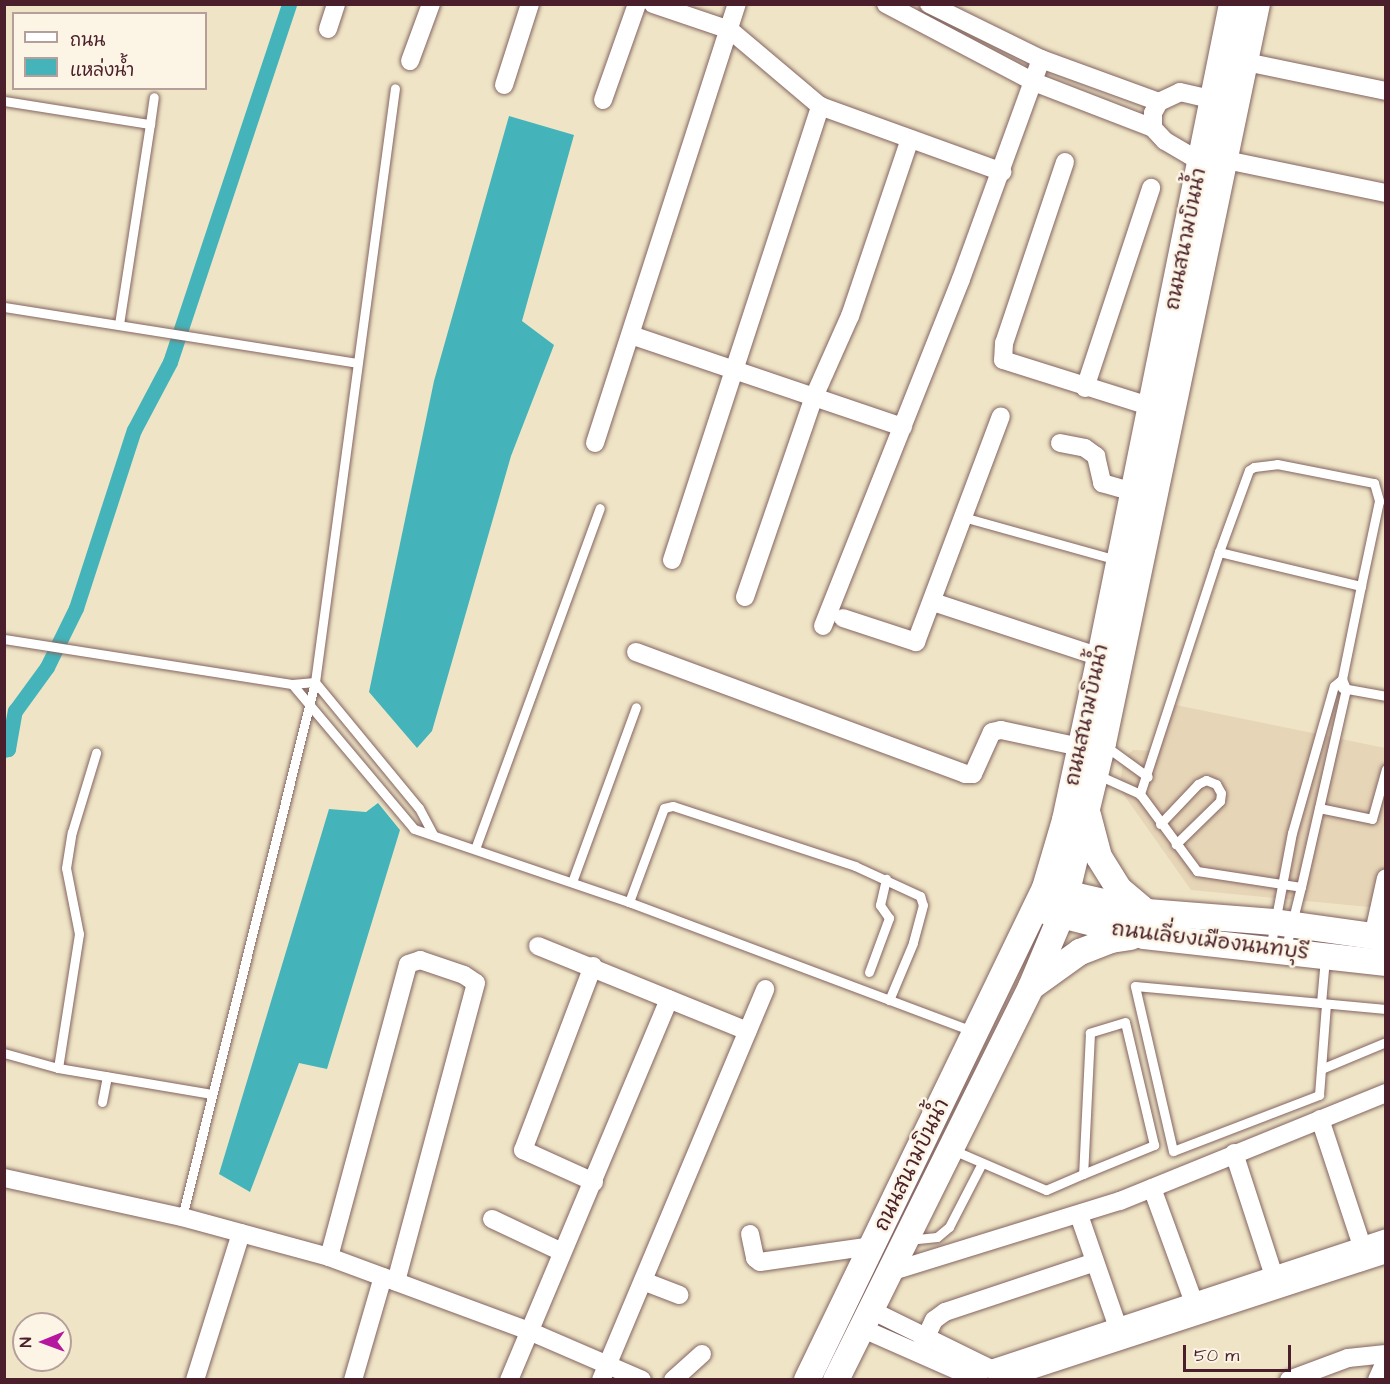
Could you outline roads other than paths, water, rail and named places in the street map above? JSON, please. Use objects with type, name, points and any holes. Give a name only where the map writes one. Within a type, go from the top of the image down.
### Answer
[{"type":"main road","name":"ถนนสนามบินน้ำ","points":[[1214,161],[1214,100],[1232,4]]},
{"type":"main road","name":"ถนนสนามบินน้ำ","points":[[836,1380],[1031,987],[1091,745],[1214,161],[1246,63],[1257,4]]},
{"type":"main road","name":"ถนนสนามบินน้ำ","points":[[807,1380],[977,1033],[1052,902],[1087,809],[1095,774],[1091,745],[1100,657],[1152,407],[1203,217]]},
{"type":"main road","points":[[1031,987],[1080,952],[1145,924],[1099,857],[1087,809]]},
{"type":"main road","name":"ถนนเลี่ยงเมืองนนทบุรี","points":[[1052,902],[1145,924],[1278,950],[1386,963]]},
{"type":"main road","name":"ถนนเลี่ยงเมืองนนทบุรี","points":[[1145,924],[1283,924],[1379,938]]},
{"type":"main road","points":[[828,1335],[861,1329],[846,1300]]},
{"type":"street","points":[[328,30],[336,4]]},
{"type":"street","points":[[410,61],[431,4]]},
{"type":"street","points":[[504,85],[530,4]]},
{"type":"street","points":[[603,99],[637,4]]},
{"type":"street","points":[[652,4],[730,30],[820,106],[1002,172]]},
{"type":"street","points":[[595,443],[737,4]]},
{"type":"street","points":[[886,4],[1034,82],[1154,128],[1165,141],[1214,161],[1386,193]]},
{"type":"street","points":[[929,4],[1041,60],[1159,102]]},
{"type":"street","points":[[823,626],[1002,172],[1041,60]]},
{"type":"street","points":[[1246,63],[1386,91]]},
{"type":"street","points":[[1154,128],[1154,113],[1159,102],[1180,92],[1214,100]]},
{"type":"street","points":[[672,560],[820,106]]},
{"type":"street","points":[[745,597],[813,399],[850,316],[910,139]]},
{"type":"street","points":[[1065,162],[1013,314],[1003,356],[1007,364],[1152,407]]},
{"type":"street","points":[[1085,388],[1151,188]]},
{"type":"street","points":[[631,335],[813,399],[903,427]]},
{"type":"street","points":[[843,618],[916,642],[933,602],[1000,416]]},
{"type":"street","points":[[1060,443],[1093,453],[1102,483],[1134,492]]},
{"type":"street","points":[[933,602],[1100,657]]},
{"type":"street","points":[[636,652],[965,774],[974,774],[992,732],[1001,730],[1091,745]]},
{"type":"street","points":[[1379,938],[1386,878]]},
{"type":"street","points":[[538,946],[593,966],[747,1031]]},
{"type":"street","points":[[329,1257],[408,964],[420,960],[464,975],[476,983],[389,1279],[353,1380]]},
{"type":"street","points":[[593,966],[523,1150],[594,1182]]},
{"type":"street","points":[[604,1372],[765,989]]},
{"type":"street","points":[[509,1380],[669,999]]},
{"type":"street","points":[[890,1272],[1079,1215],[1152,1188],[1386,1093]]},
{"type":"street","points":[[1320,1119],[1362,1245]]},
{"type":"street","points":[[1234,1153],[1275,1280]]},
{"type":"street","points":[[4,1178],[182,1217],[329,1257],[529,1331],[604,1372],[642,1380]]},
{"type":"street","points":[[1152,1188],[1193,1300]]},
{"type":"street","points":[[1079,1215],[1117,1325]]},
{"type":"street","points":[[492,1220],[562,1252]]},
{"type":"street","points":[[195,1380],[241,1233]]},
{"type":"street","points":[[750,1234],[755,1258],[760,1262],[873,1246]]},
{"type":"street","points":[[861,1329],[991,1377],[1275,1280],[1362,1245],[1386,1238]]},
{"type":"street","points":[[1083,1345],[1117,1325],[1193,1300],[1386,1254]]},
{"type":"street","points":[[919,1352],[934,1320],[945,1312],[1095,1262]]},
{"type":"street","points":[[643,1281],[679,1295]]},
{"type":"street","points":[[861,1329],[928,1335],[991,1377]]},
{"type":"street","points":[[673,1380],[702,1354]]},
{"type":"street","points":[[1288,1380],[1348,1358],[1386,1354]]},
{"type":"street","points":[[1377,1380],[1386,1360]]},
{"type":"lane","points":[[182,1217],[315,682],[356,363],[395,88]]},
{"type":"lane","points":[[119,325],[154,97]]},
{"type":"lane","points":[[4,100],[150,124]]},
{"type":"lane","points":[[4,307],[119,325],[189,339],[356,363]]},
{"type":"lane","points":[[1140,794],[1148,777],[1219,552],[1249,470],[1254,467],[1277,464],[1374,483],[1379,501],[1341,685],[1319,808],[1301,887],[1283,924],[1278,950]]},
{"type":"lane","points":[[476,849],[600,508]]},
{"type":"lane","points":[[963,517],[1120,561]]},
{"type":"lane","points":[[1219,552],[1361,586]]},
{"type":"lane","points":[[4,639],[292,684],[315,682]]},
{"type":"lane","points":[[315,682],[419,808],[433,834]]},
{"type":"lane","points":[[292,684],[403,821],[414,829],[629,902],[977,1033]]},
{"type":"lane","points":[[1341,685],[1386,696]]},
{"type":"lane","points":[[1278,950],[1283,924],[1282,883],[1341,685]]},
{"type":"lane","points":[[572,882],[636,707]]},
{"type":"lane","points":[[1091,745],[1148,777]]},
{"type":"lane","points":[[58,1068],[79,934],[66,868],[72,832],[96,753]]},
{"type":"lane","points":[[1319,808],[1372,819],[1386,770]]},
{"type":"lane","points":[[1095,774],[1140,794],[1197,871],[1208,875],[1301,887]]},
{"type":"lane","points":[[1160,824],[1198,784],[1206,780],[1216,784],[1221,793],[1220,801],[1176,844]]},
{"type":"lane","points":[[629,902],[664,808],[673,806],[886,879],[920,896],[923,905],[913,943],[889,1000]]},
{"type":"lane","points":[[869,972],[889,918],[880,904],[886,879]]},
{"type":"lane","points":[[1325,956],[1324,1003],[1319,1095],[1173,1151],[1135,986],[1324,1003],[1386,1010]]},
{"type":"lane","points":[[950,1149],[1046,1190],[1154,1145],[1125,1022],[1090,1033],[1083,1174]]},
{"type":"lane","points":[[1321,1069],[1386,1042]]},
{"type":"lane","points":[[4,1053],[58,1068],[212,1094]]},
{"type":"lane","points":[[102,1102],[107,1076]]},
{"type":"lane","points":[[906,1240],[937,1238],[949,1227],[982,1162]]},
{"type":"water","points":[[509,116],[574,135],[522,321],[554,345],[511,456],[432,731],[417,748],[369,692],[434,381]]},
{"type":"water","points":[[378,803],[400,830],[327,1069],[299,1063],[250,1192],[219,1174],[329,809],[366,812]]},
{"type":"waterway","points":[[4,750],[8,749],[15,711],[47,667],[76,608],[134,430],[170,362],[289,4]]}]
